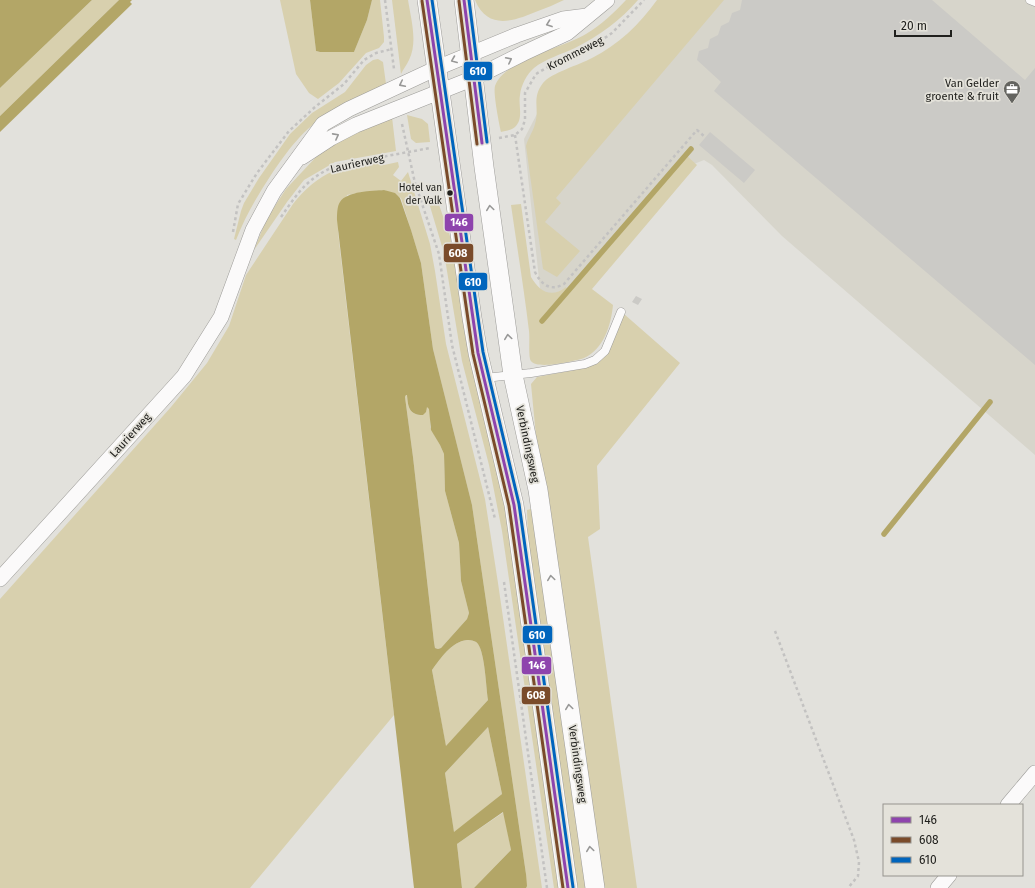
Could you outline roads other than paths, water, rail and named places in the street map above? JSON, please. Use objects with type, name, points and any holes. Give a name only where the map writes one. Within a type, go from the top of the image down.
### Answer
[{"type":"street","points":[[427,0],[478,354],[514,505],[568,888]]},
{"type":"street","name":"Verbindingsweg","points":[[464,0],[513,375],[538,490],[595,888]]},
{"type":"street","name":"Krommeweg","points":[[440,92],[474,78],[567,33],[607,0]]},
{"type":"street","points":[[471,53],[563,18],[587,16]]},
{"type":"street","name":"Laurierweg","points":[[0,579],[184,376],[221,317],[252,230],[274,191],[323,124],[349,109],[471,53]]},
{"type":"street","name":"Laurierweg","points":[[292,165],[331,138],[356,125],[440,92]]},
{"type":"street","points":[[1009,804],[1035,773]]},
{"type":"street","points":[[938,888],[948,876]]},
{"type":"lane","points":[[1030,0],[1035,2]]},
{"type":"lane","points":[[484,378],[585,364],[595,360],[605,351],[621,312]]},
{"type":"waterway","points":[[542,321],[691,149]]},
{"type":"waterway","points":[[884,534],[990,402]]},
{"type":"place","name":"Van Gelder groente & fruit","points":[[1012,104]]},
{"type":"place","name":"Hotel van der Valk","points":[[450,193]]}]
